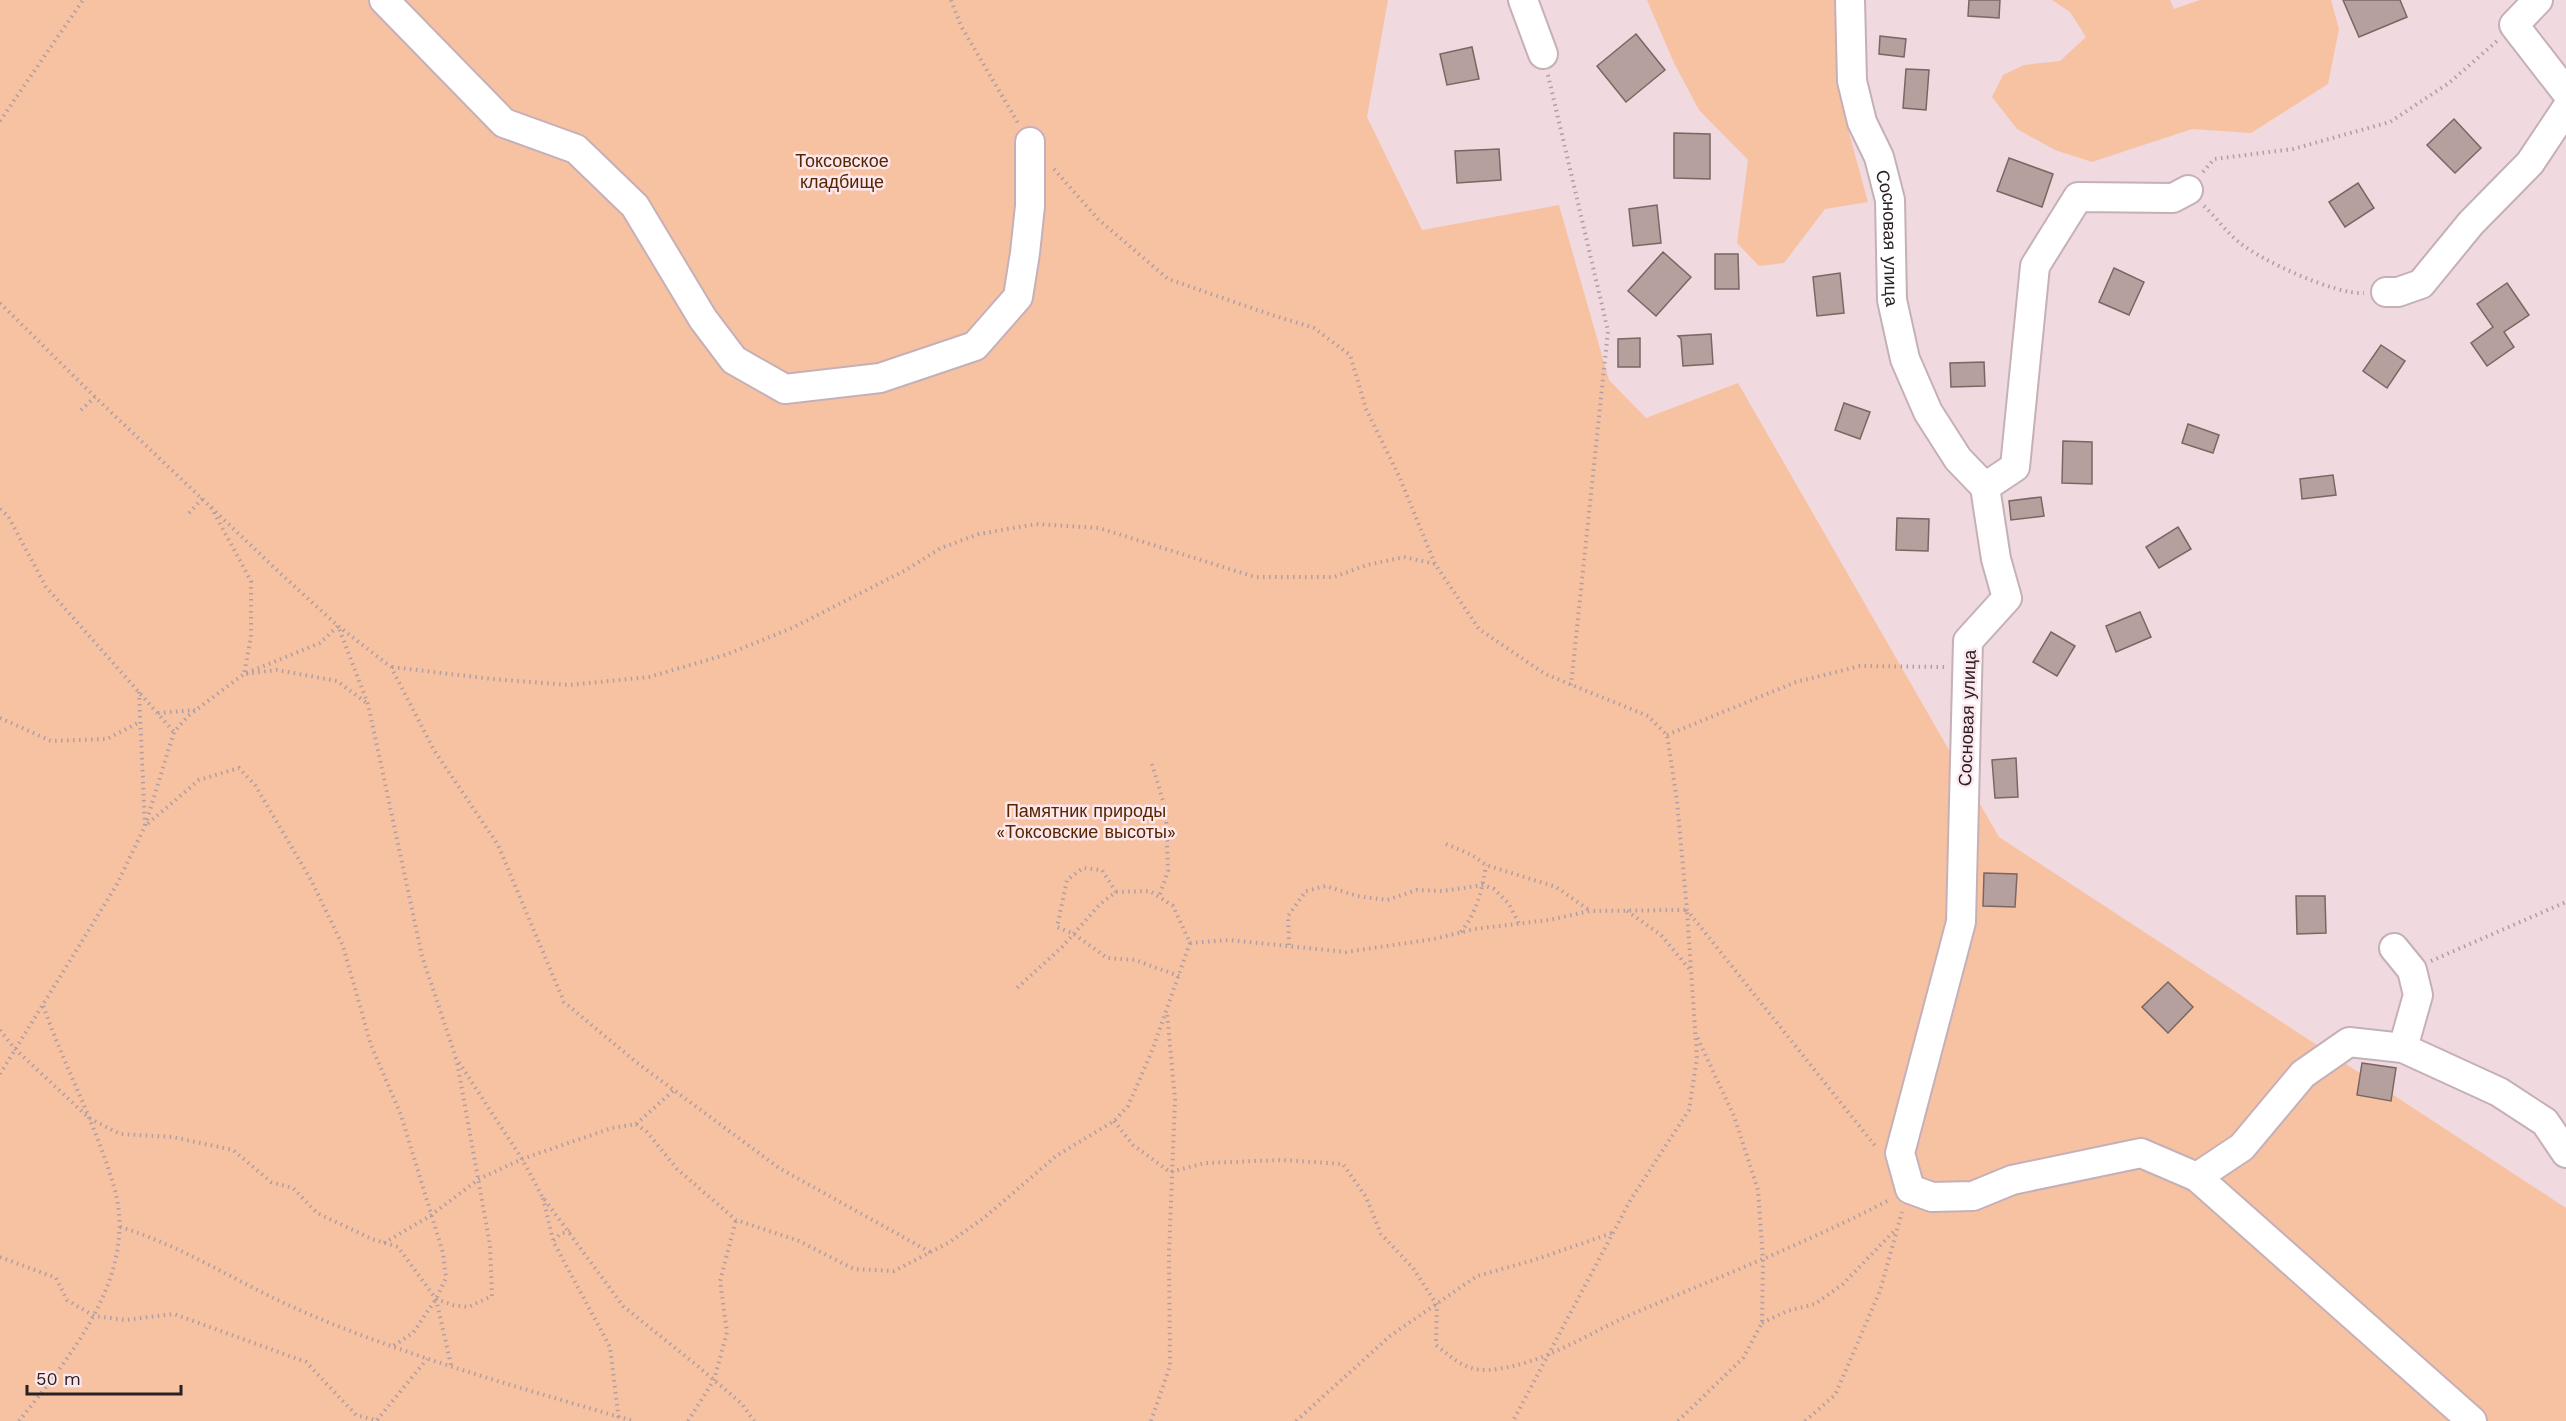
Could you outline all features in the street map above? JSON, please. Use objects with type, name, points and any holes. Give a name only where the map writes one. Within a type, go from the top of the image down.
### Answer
[{"type":"street","points":[[384,0],[504,123],[576,149],[585,157],[635,206],[703,319],[734,360],[785,389],[880,378],[975,346],[1018,297],[1030,206],[1030,142]]},
{"type":"street","points":[[1523,0],[1543,54]]},
{"type":"street","name":"Сосновая улица","points":[[1850,0],[1852,81],[1862,122],[1879,157],[1890,200],[1892,300],[1905,359],[1928,412],[1958,459],[1985,487],[1996,559],[2007,598],[1968,641],[1961,922],[1900,1153],[1910,1188]]},
{"type":"street","points":[[2538,0],[2514,26],[2566,92]]},
{"type":"street","points":[[2386,292],[2398,292],[2421,284],[2471,223],[2530,163],[2566,110]]},
{"type":"street","points":[[1985,487],[2014,467],[2035,266],[2078,198],[2173,198],[2188,190]]},
{"type":"street","points":[[2394,948],[2412,970],[2418,995],[2403,1048]]},
{"type":"street","points":[[2197,1177],[2242,1147],[2303,1074],[2349,1042],[2403,1048],[2499,1092],[2545,1122],[2566,1153]]},
{"type":"street","points":[[1910,1188],[1932,1197],[1973,1196],[2012,1180],[2141,1153],[2197,1177],[2472,1421]]},
{"type":"path","points":[[0,121],[83,0]]},
{"type":"path","points":[[951,0],[961,26],[1030,142],[1098,219],[1168,279],[1314,328],[1350,355],[1365,410],[1399,476],[1435,564],[1479,628],[1545,674],[1648,716],[1668,735],[1677,801],[1696,1036],[1697,1058],[1689,1110],[1631,1199],[1513,1421]]},
{"type":"path","points":[[2386,292],[2360,294],[2333,288],[2281,267],[2240,243],[2188,190],[2214,159],[2293,149],[2390,122],[2448,84],[2514,26]]},
{"type":"path","points":[[1543,54],[1608,331],[1571,685]]},
{"type":"path","points":[[0,303],[95,398],[338,626],[391,667],[434,750],[498,845],[564,1002],[674,1090],[779,1168],[930,1251]]},
{"type":"path","points":[[81,410],[95,398]]},
{"type":"path","points":[[189,513],[203,498]]},
{"type":"path","points":[[208,503],[251,581],[251,637],[244,674]]},
{"type":"path","points":[[0,508],[8,516],[46,587],[174,732]]},
{"type":"path","points":[[0,518],[8,516]]},
{"type":"path","points":[[391,667],[492,680],[568,685],[649,677],[728,654],[792,628],[897,575],[941,548],[979,534],[1036,524],[1099,528],[1255,577],[1334,577],[1367,565],[1404,557],[1435,564]]},
{"type":"path","points":[[0,1074],[116,886],[145,826],[174,732],[197,710],[244,674],[320,643],[338,626]]},
{"type":"path","points":[[338,626],[368,704],[422,956],[456,1058],[490,1245],[492,1296],[468,1307],[436,1299]]},
{"type":"path","points":[[1668,735],[1796,682],[1860,666],[1968,666]]},
{"type":"path","points":[[244,674],[277,670],[337,681],[368,704]]},
{"type":"path","points":[[139,692],[145,826]]},
{"type":"path","points":[[157,712],[197,710]]},
{"type":"path","points":[[0,718],[51,741],[107,739],[140,722]]},
{"type":"path","points":[[1152,764],[1166,811],[1168,871],[1159,897]]},
{"type":"path","points":[[145,826],[199,780],[239,768],[255,784],[311,880],[343,946],[371,1045],[401,1115],[443,1254],[446,1278],[436,1299],[414,1333],[393,1346]]},
{"type":"path","points":[[1446,844],[1472,855],[1486,865],[1556,887],[1590,911]]},
{"type":"path","points":[[1461,932],[1474,914],[1483,885],[1486,865]]},
{"type":"path","points":[[1116,892],[1102,870],[1083,868],[1067,880],[1057,927],[1074,934],[1107,958],[1135,960],[1179,976]]},
{"type":"path","points":[[1289,945],[1288,916],[1306,891],[1326,886],[1357,896],[1387,900],[1417,890],[1443,891],[1483,885],[1494,889],[1509,904],[1519,924]]},
{"type":"path","points":[[636,1124],[647,1132],[677,1169],[736,1220],[799,1242],[854,1269],[894,1271],[948,1243],[984,1218],[1056,1156],[1114,1121],[1128,1106],[1153,1048],[1190,943],[1173,906],[1150,891],[1116,892],[1100,904],[1074,934],[1017,988]]},
{"type":"path","points":[[2412,970],[2566,902]]},
{"type":"path","points":[[1190,943],[1229,940],[1346,952],[1434,939],[1461,932],[1550,920],[1590,911],[1687,910]]},
{"type":"path","points":[[1687,910],[1881,1153]]},
{"type":"path","points":[[1626,911],[1661,936],[1691,971]]},
{"type":"path","points":[[19,1421],[87,1331],[112,1273],[120,1227],[115,1188],[89,1118],[58,1050],[43,1004]]},
{"type":"path","points":[[1151,1421],[1170,1366],[1170,1172],[1175,1099],[1167,1009]]},
{"type":"path","points":[[0,1030],[15,1049],[89,1118],[120,1134],[171,1137],[233,1150],[271,1182],[293,1188],[316,1213],[398,1247],[436,1299],[451,1365]]},
{"type":"path","points":[[1678,1421],[1743,1358],[1762,1323],[1763,1260],[1758,1190],[1742,1138],[1712,1065],[1696,1036]]},
{"type":"path","points":[[456,1058],[522,1159],[542,1196],[623,1306],[742,1404],[754,1421]]},
{"type":"path","points":[[384,1243],[430,1216],[479,1179],[522,1159],[612,1128],[636,1124],[674,1090]]},
{"type":"path","points":[[1114,1121],[1133,1145],[1170,1172]]},
{"type":"path","points":[[1170,1172],[1205,1163],[1283,1160],[1343,1164],[1366,1197],[1381,1234],[1413,1268],[1437,1305],[1437,1345],[1462,1367],[1495,1370],[1547,1357],[1617,1321],[1763,1260],[1910,1188]]},
{"type":"path","points":[[1805,1421],[1835,1395],[1880,1291],[1896,1229],[1910,1188]]},
{"type":"path","points":[[542,1196],[553,1241],[610,1347],[619,1419]]},
{"type":"path","points":[[688,1421],[714,1380],[727,1332],[720,1281],[736,1220]]},
{"type":"path","points":[[120,1227],[155,1238],[297,1309],[427,1359],[619,1419],[633,1421]]},
{"type":"path","points":[[1762,1323],[1787,1311],[1815,1304],[1843,1284],[1896,1229]]},
{"type":"path","points":[[553,1241],[560,1234],[570,1231]]},
{"type":"path","points":[[1296,1421],[1390,1336],[1477,1276],[1534,1260],[1612,1233]]},
{"type":"path","points":[[0,1257],[56,1278],[68,1300],[94,1316],[126,1320],[174,1314],[306,1362],[356,1415],[378,1421],[427,1359]]},
{"type":"green space","name":"Памятник природы «Токсовские высоты»","points":[[0,0],[1388,0],[1367,117],[1422,230],[1559,205],[1609,380],[1646,418],[1738,383],[1999,837],[2566,1208],[2566,1421],[0,1421]]},
{"type":"green space","points":[[1647,0],[1841,0],[1840,75],[1849,133],[1868,202],[1825,209],[1784,263],[1759,266],[1737,243],[1748,160],[1699,110],[1674,63]]},
{"type":"green space","points":[[2052,0],[2170,0],[2174,9],[2200,0],[2331,0],[2339,29],[2328,84],[2251,133],[2192,129],[2092,162],[2055,150],[2017,129],[1992,97],[2003,75],[2024,65],[2060,61],[2086,37],[2070,12]]},
{"type":"building","points":[[1969,0],[2000,0],[1999,18],[1968,16]]},
{"type":"building","points":[[2343,0],[2400,0],[2407,17],[2359,37]]},
{"type":"building","points":[[1636,34],[1665,70],[1626,102],[1597,66]]},
{"type":"building","points":[[1880,36],[1906,39],[1904,57],[1879,54]]},
{"type":"building","points":[[1472,47],[1479,79],[1447,85],[1440,54]]},
{"type":"building","points":[[1906,69],[1929,70],[1926,110],[1903,108]]},
{"type":"building","points":[[2454,119],[2481,148],[2455,173],[2427,145]]},
{"type":"building","points":[[1674,133],[1710,134],[1710,179],[1674,178]]},
{"type":"building","points":[[1499,149],[1501,180],[1457,183],[1455,151]]},
{"type":"building","points":[[2009,158],[2053,174],[2042,207],[1997,191]]},
{"type":"building","points":[[2358,183],[2374,208],[2345,227],[2329,202]]},
{"type":"building","points":[[1657,205],[1661,243],[1633,246],[1629,209]]},
{"type":"building","points":[[1663,252],[1691,277],[1656,316],[1628,291]]},
{"type":"building","points":[[1715,254],[1738,254],[1739,289],[1715,289]]},
{"type":"building","points":[[2114,268],[2144,282],[2129,315],[2099,302]]},
{"type":"building","points":[[1840,273],[1844,313],[1817,316],[1813,277]]},
{"type":"building","points":[[2507,283],[2529,315],[2504,332],[2514,347],[2487,366],[2471,343],[2493,327],[2477,304]]},
{"type":"building","points":[[1711,334],[1713,364],[1683,366],[1681,339],[1678,336]]},
{"type":"building","points":[[1640,338],[1640,367],[1618,367],[1618,339]]},
{"type":"building","points":[[2381,345],[2405,361],[2387,388],[2363,371]]},
{"type":"building","points":[[1984,362],[1985,386],[1951,387],[1950,363]]},
{"type":"building","points":[[1844,403],[1870,412],[1860,439],[1835,430]]},
{"type":"building","points":[[2188,424],[2219,435],[2213,453],[2182,443]]},
{"type":"building","points":[[2063,441],[2092,442],[2092,484],[2062,483]]},
{"type":"building","points":[[2333,475],[2336,495],[2302,499],[2300,479]]},
{"type":"building","points":[[2041,497],[2044,516],[2011,520],[2009,501]]},
{"type":"building","points":[[1897,518],[1929,519],[1928,551],[1896,550]]},
{"type":"building","points":[[2178,527],[2191,549],[2159,568],[2146,547]]},
{"type":"building","points":[[2140,612],[2151,637],[2116,652],[2106,626]]},
{"type":"building","points":[[2051,632],[2075,646],[2057,676],[2033,662]]},
{"type":"building","points":[[2016,758],[2018,797],[1995,798],[1992,760]]},
{"type":"building","points":[[1984,873],[2017,874],[2015,907],[1983,906]]},
{"type":"building","points":[[2296,896],[2325,896],[2326,933],[2297,934]]},
{"type":"building","points":[[2168,982],[2193,1007],[2168,1033],[2142,1007]]},
{"type":"building","points":[[2362,1063],[2396,1068],[2391,1101],[2357,1095]]},
{"type":"park label","name":"Токсовское кладбище","points":[[842,170]]}]
